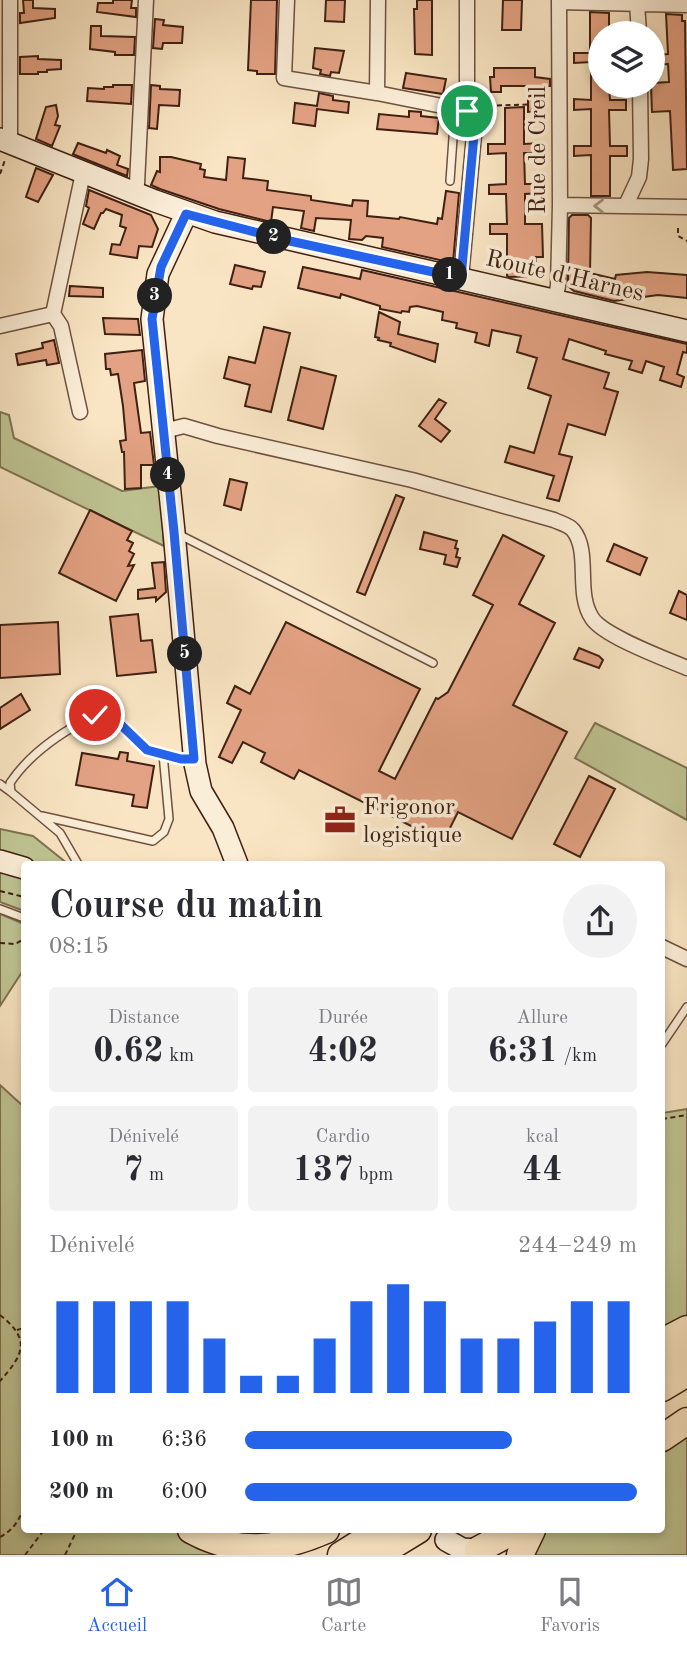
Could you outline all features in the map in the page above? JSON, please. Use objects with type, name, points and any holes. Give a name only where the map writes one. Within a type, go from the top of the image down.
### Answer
[{"type":"highway","points":[[665,1340],[687,1329]]},
{"type":"highway","points":[[665,1362],[687,1350]]},
{"type":"highway","points":[[665,1386],[687,1373]]},
{"type":"highway","points":[[665,1436],[687,1421]]},
{"type":"highway","points":[[195,1533],[224,1550],[256,1553],[275,1551],[321,1533]]},
{"type":"highway","points":[[295,1555],[325,1533]]},
{"type":"highway","points":[[341,1555],[400,1533]]},
{"type":"highway","points":[[377,1555],[400,1533]]},
{"type":"highway","points":[[460,1543],[502,1533]]},
{"type":"highway","points":[[520,1555],[531,1533]]},
{"type":"main road","name":"Route d'Harnes","points":[[5,141],[186,214],[285,240],[687,331]]},
{"type":"main road","points":[[186,214],[161,267],[152,319],[194,759],[201,791],[223,828],[236,861]]},
{"type":"main road","points":[[209,806],[218,861]]},
{"type":"main road","points":[[0,861],[21,866]]},
{"type":"street","points":[[5,141],[10,0]]},
{"type":"street","points":[[132,192],[137,184],[146,0]]},
{"type":"street","points":[[287,0],[284,78],[464,109]]},
{"type":"street","points":[[377,93],[378,0]]},
{"type":"street","points":[[461,278],[474,135],[464,109],[467,0]]},
{"type":"street","points":[[559,1],[679,3]]},
{"type":"street","name":"Rue de Creil","points":[[555,300],[558,286],[560,205],[559,1]]},
{"type":"street","points":[[637,4],[638,21]]},
{"type":"street","points":[[626,205],[639,177],[642,159],[640,98]]},
{"type":"street","points":[[80,412],[61,326],[53,314],[83,173]]},
{"type":"street","points":[[560,205],[687,207]]},
{"type":"street","points":[[0,326],[53,314]]},
{"type":"street","points":[[164,431],[184,426],[412,480],[572,528],[580,541],[585,606],[593,621],[625,640],[687,668]]},
{"type":"street","points":[[665,948],[687,959]]},
{"type":"lane","points":[[450,181],[454,124],[464,109]]},
{"type":"lane","points":[[174,532],[433,663]]},
{"type":"lane","points":[[11,792],[10,783],[21,766],[71,727],[95,715],[118,722],[147,750],[181,759],[194,759]]},
{"type":"lane","points":[[38,815],[153,841],[164,832],[169,819],[163,754]]},
{"type":"lane","points":[[0,784],[60,833],[76,861]]},
{"type":"lane","points":[[0,909],[21,917]]},
{"type":"lane","points":[[665,1040],[687,1007]]},
{"type":"path","points":[[464,109],[559,103]]},
{"type":"path","points":[[678,228],[678,236],[687,241]]},
{"type":"path","points":[[0,891],[21,896]]},
{"type":"path","points":[[0,943],[15,944],[21,941]]},
{"type":"path","points":[[665,1119],[687,1115]]},
{"type":"path","points":[[0,1315],[16,1331],[21,1341],[16,1363],[0,1381]]},
{"type":"path","points":[[16,1331],[21,1329]]},
{"type":"path","points":[[0,1537],[10,1532],[21,1515]]},
{"type":"path","points":[[25,1555],[42,1533]]},
{"type":"path","points":[[65,1555],[76,1533]]},
{"type":"green space","points":[[0,412],[9,415],[14,438],[122,491],[160,486],[164,546],[0,467]]},
{"type":"green space","points":[[595,723],[687,768],[687,820],[575,758]]},
{"type":"green space","points":[[0,829],[33,836],[64,861],[24,861],[0,854]]},
{"type":"green space","points":[[0,871],[21,875],[21,910],[0,902]]},
{"type":"green space","points":[[0,914],[21,923],[21,974],[0,1006]]},
{"type":"green space","points":[[0,1085],[21,1104],[21,1533],[189,1533],[226,1555],[0,1555]]},
{"type":"green space","points":[[687,1109],[687,1318],[665,1329],[665,1113]]},
{"type":"green space","points":[[687,1435],[687,1555],[534,1555],[545,1533],[665,1533],[665,1449]]},
{"type":"building","points":[[23,0],[33,0],[33,8],[55,9],[55,18],[20,23],[20,13],[24,13]]},
{"type":"building","points":[[113,0],[132,0],[131,8],[136,8],[136,17],[97,12],[98,3],[113,3]]},
{"type":"building","points":[[251,0],[277,0],[275,74],[257,74],[257,71],[248,70]]},
{"type":"building","points":[[326,0],[345,0],[344,22],[325,21]]},
{"type":"building","points":[[417,0],[432,0],[432,55],[415,54],[414,9],[417,9]]},
{"type":"building","points":[[503,0],[522,0],[521,30],[502,30]]},
{"type":"building","points":[[590,12],[609,13],[609,21],[590,21]]},
{"type":"building","points":[[666,14],[682,15],[682,21],[685,21],[687,169],[673,170],[670,111],[652,112],[651,98],[665,98],[665,82],[669,82],[665,54],[668,54]]},
{"type":"building","points":[[155,19],[164,20],[163,25],[183,27],[182,43],[163,43],[162,49],[153,48]]},
{"type":"building","points":[[91,26],[101,26],[101,36],[135,37],[134,55],[115,55],[115,52],[90,49]]},
{"type":"building","points":[[315,48],[344,51],[339,73],[331,72],[330,76],[320,74],[321,70],[313,68]]},
{"type":"building","points":[[574,53],[588,53],[588,62],[574,63]]},
{"type":"building","points":[[38,56],[38,59],[61,60],[61,69],[38,74],[20,74],[20,57]]},
{"type":"building","points":[[494,68],[535,68],[535,77],[550,79],[550,86],[537,86],[537,111],[528,112],[528,86],[501,86],[501,92],[491,92],[490,77],[494,77]]},
{"type":"building","points":[[406,73],[446,79],[443,94],[403,88]]},
{"type":"building","points":[[113,85],[132,85],[131,104],[87,101],[88,88],[104,89]]},
{"type":"building","points":[[151,85],[160,86],[160,89],[180,90],[179,106],[159,105],[157,129],[149,128]]},
{"type":"building","points":[[319,93],[333,96],[333,100],[349,102],[348,113],[317,109],[315,126],[293,123],[295,103],[317,106]]},
{"type":"building","points":[[574,99],[626,100],[626,110],[609,110],[610,146],[627,146],[627,156],[610,156],[610,196],[591,196],[591,155],[574,156],[574,146],[591,146],[591,109],[574,110]]},
{"type":"building","points":[[56,105],[58,116],[55,125],[60,126],[52,146],[36,139],[46,107]]},
{"type":"building","points":[[524,107],[524,144],[541,143],[542,153],[524,153],[525,184],[542,184],[542,193],[525,194],[525,224],[542,224],[543,257],[536,257],[536,276],[509,277],[507,234],[490,234],[490,224],[507,224],[506,194],[489,194],[489,185],[506,184],[506,153],[488,154],[488,144],[505,144],[505,108]]},
{"type":"building","points":[[409,111],[421,112],[421,116],[439,118],[437,134],[377,129],[379,114],[409,117]]},
{"type":"building","points":[[78,143],[120,156],[117,165],[128,169],[127,176],[73,154]]},
{"type":"building","points":[[160,157],[201,164],[200,169],[205,170],[204,177],[226,180],[228,157],[245,159],[243,178],[268,181],[267,190],[311,196],[311,200],[352,206],[353,200],[368,201],[367,216],[400,217],[437,224],[438,218],[442,219],[446,191],[459,193],[453,263],[382,247],[383,238],[366,236],[362,240],[349,239],[351,220],[316,218],[314,231],[301,228],[304,211],[273,207],[271,222],[219,209],[160,189],[151,185],[157,171],[160,172]]},
{"type":"building","points":[[36,168],[53,175],[38,202],[26,197]]},
{"type":"building","points":[[89,190],[151,215],[158,229],[152,247],[139,246],[137,258],[110,254],[112,244],[120,245],[126,228],[120,226],[122,215],[106,209],[101,213],[94,229],[83,224],[89,208],[86,206]]},
{"type":"building","points":[[572,215],[588,215],[591,218],[590,273],[615,279],[616,275],[647,272],[687,275],[687,298],[658,295],[614,301],[574,291],[568,286],[569,218]]},
{"type":"building","points":[[235,265],[265,272],[261,287],[253,286],[252,289],[230,284]]},
{"type":"building","points":[[303,267],[360,279],[362,270],[687,344],[687,353],[683,352],[677,374],[684,377],[681,387],[660,380],[664,367],[646,361],[642,373],[629,369],[632,361],[605,354],[606,351],[569,339],[563,359],[609,373],[604,388],[618,392],[605,435],[568,424],[559,454],[572,457],[559,501],[547,498],[554,476],[505,462],[510,446],[534,453],[551,396],[528,388],[537,358],[517,352],[521,336],[492,330],[489,346],[475,342],[477,333],[456,328],[457,323],[442,320],[443,312],[417,306],[410,307],[409,312],[401,313],[380,309],[380,306],[341,294],[340,298],[298,288]]},
{"type":"building","points":[[70,286],[103,288],[103,297],[69,296]]},
{"type":"building","points":[[379,312],[400,322],[398,334],[438,344],[435,362],[378,340],[379,338],[375,337]]},
{"type":"building","points":[[103,318],[138,319],[140,335],[105,334]]},
{"type":"building","points":[[264,327],[290,333],[271,412],[245,406],[250,385],[224,378],[229,357],[255,363]]},
{"type":"building","points":[[54,340],[59,363],[47,365],[46,360],[18,365],[16,354],[43,348],[42,343]]},
{"type":"building","points":[[142,350],[145,381],[134,383],[141,433],[150,432],[154,465],[141,465],[141,488],[125,489],[124,452],[120,441],[126,440],[123,406],[118,374],[111,375],[110,369],[106,369],[105,354]]},
{"type":"building","points":[[301,367],[336,376],[323,429],[288,420]]},
{"type":"building","points":[[439,399],[446,403],[435,419],[450,431],[441,442],[419,426]]},
{"type":"building","points":[[230,479],[247,483],[241,510],[224,505]]},
{"type":"building","points":[[396,495],[404,498],[365,595],[357,592]]},
{"type":"building","points":[[90,510],[132,531],[127,540],[133,543],[129,551],[134,554],[128,566],[134,565],[116,601],[59,573]]},
{"type":"building","points":[[424,532],[457,541],[456,557],[460,558],[457,567],[444,564],[446,555],[420,549]]},
{"type":"building","points":[[503,535],[544,556],[519,604],[555,623],[513,705],[567,732],[512,839],[458,812],[443,842],[299,770],[294,779],[261,762],[265,753],[243,742],[232,763],[219,757],[241,710],[227,703],[235,686],[250,694],[286,622],[420,689],[379,771],[395,779],[436,698],[448,692],[493,605],[473,595]]},
{"type":"building","points":[[614,544],[647,558],[640,575],[607,561]]},
{"type":"building","points":[[164,562],[166,592],[156,601],[156,597],[138,599],[138,590],[155,588],[152,563]]},
{"type":"building","points":[[679,591],[687,595],[687,620],[670,613]]},
{"type":"building","points":[[138,614],[141,641],[152,640],[156,672],[117,676],[110,617]]},
{"type":"building","points":[[58,622],[60,674],[0,678],[0,625]]},
{"type":"building","points":[[579,648],[603,660],[599,668],[574,659]]},
{"type":"building","points":[[21,694],[30,710],[0,729],[0,708]]},
{"type":"building","points":[[120,752],[128,753],[127,761],[154,766],[147,808],[132,806],[134,795],[76,785],[82,753],[118,759]]},
{"type":"building","points":[[589,776],[615,789],[580,857],[554,844]]},
{"type":"place","name":"Frigonor logistique","points":[[340,820]]},
{"type":"route","points":[[95,715],[118,722],[147,750],[181,759],[194,759],[152,319],[161,267],[186,214],[285,240],[461,278],[474,135],[467,111]]}]
